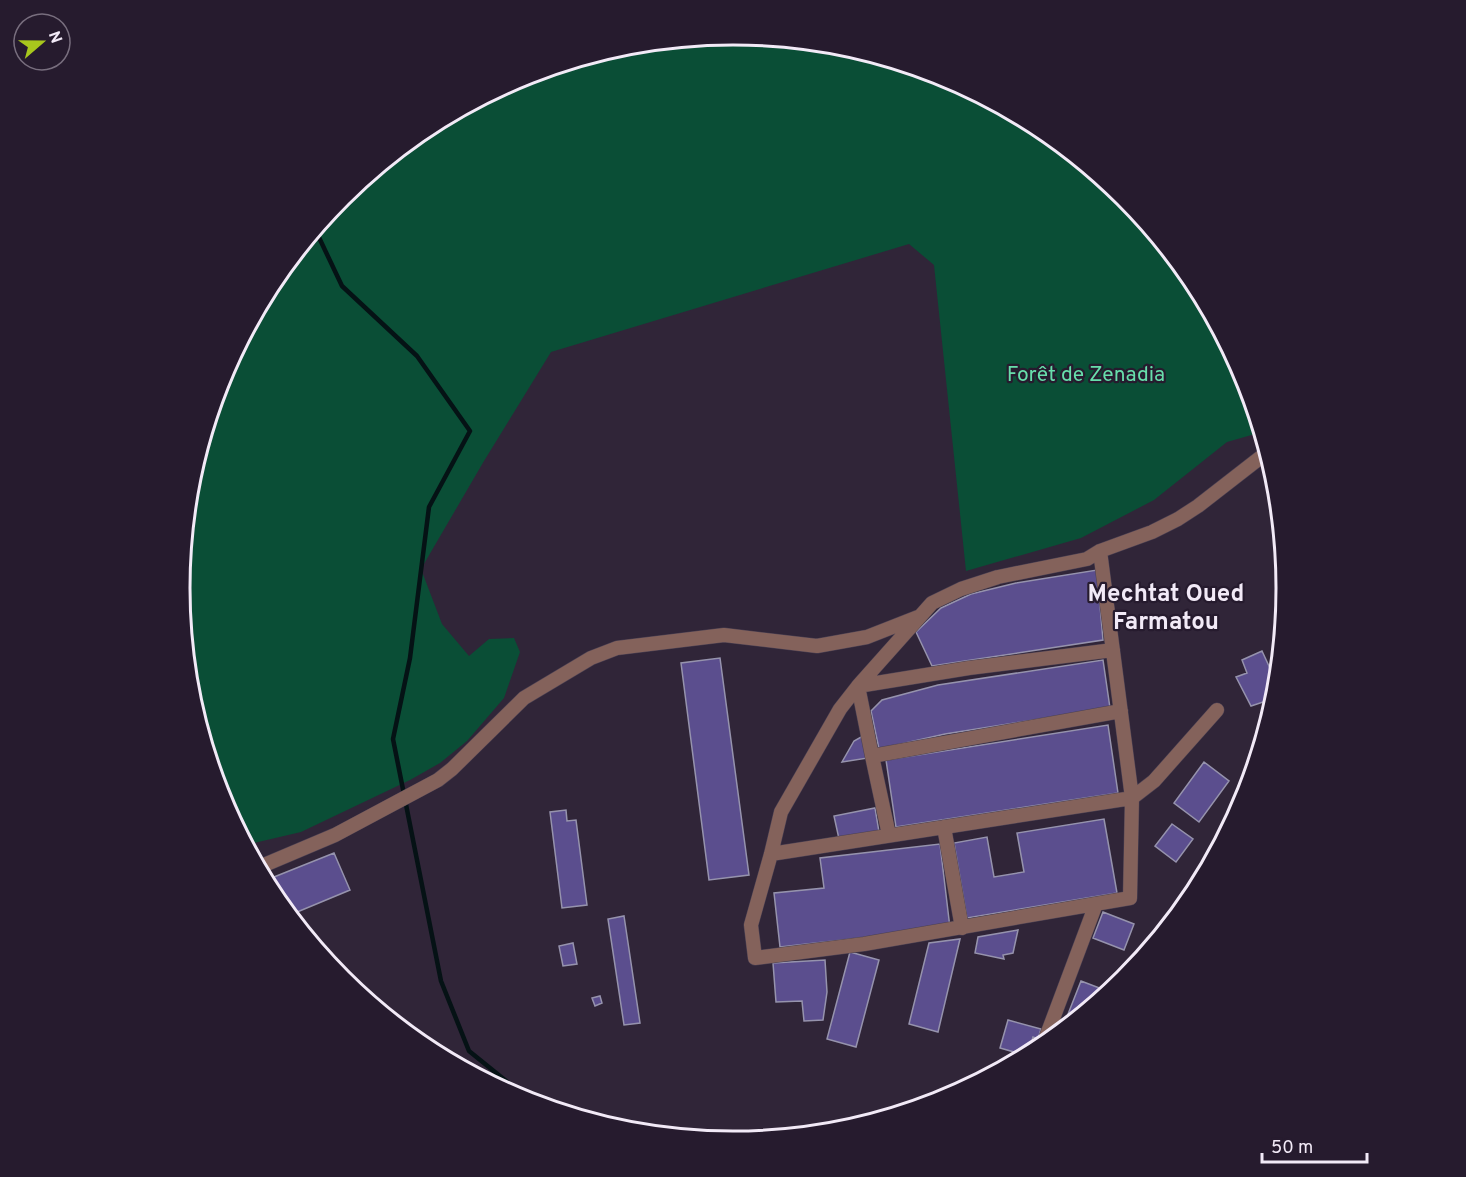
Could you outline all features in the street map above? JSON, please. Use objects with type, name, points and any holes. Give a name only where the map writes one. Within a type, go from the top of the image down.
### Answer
[{"type":"street","points":[[1101,551],[1132,798],[1130,898],[864,944],[755,958],[751,925],[781,812],[840,709],[932,603],[961,589],[998,577],[1087,559],[1101,551],[1152,532],[1179,519],[1260,458]]},
{"type":"street","points":[[265,865],[335,835],[438,780],[524,698],[591,658],[616,648],[724,635],[816,646],[867,637],[921,616]]},
{"type":"street","points":[[858,686],[969,668],[1113,650]]},
{"type":"street","points":[[858,686],[889,835]]},
{"type":"street","points":[[771,854],[1132,798],[1154,781],[1217,710]]},
{"type":"street","points":[[872,756],[1121,711]]},
{"type":"street","points":[[944,827],[962,928]]},
{"type":"street","points":[[1048,1031],[1096,904]]},
{"type":"green space","name":"Forêt de Zenadia","points":[[697,46],[769,46],[839,55],[874,64],[941,86],[973,101],[1005,118],[1064,157],[1117,204],[1142,230],[1185,287],[1204,317],[1235,381],[1254,434],[1227,442],[1154,500],[1081,538],[966,571],[934,265],[909,244],[551,352],[421,569],[442,624],[469,656],[489,639],[514,638],[520,652],[504,698],[467,741],[440,763],[410,780],[301,832],[253,843],[231,796],[208,729],[194,659],[191,624],[191,553],[200,482],[218,414],[231,381],[262,317],[281,287],[324,230],[349,204],[402,157],[461,118],[525,86],[558,74],[627,55],[662,50]]},
{"type":"building","points":[[1097,570],[1103,640],[932,666],[916,632],[941,608],[971,594],[1016,583]]},
{"type":"building","points":[[1262,651],[1270,669],[1264,702],[1251,706],[1236,677],[1247,673],[1242,660]]},
{"type":"building","points":[[720,658],[749,875],[709,880],[681,663]]},
{"type":"building","points":[[1103,660],[1110,708],[945,734],[879,749],[871,711],[882,700],[938,685]]},
{"type":"building","points":[[1108,725],[1118,793],[896,827],[886,760]]},
{"type":"building","points":[[863,736],[868,758],[842,762],[854,741]]},
{"type":"building","points":[[1204,762],[1229,781],[1199,822],[1174,803]]},
{"type":"building","points":[[875,808],[879,832],[839,839],[834,816]]},
{"type":"building","points":[[566,810],[567,821],[576,820],[587,905],[562,908],[550,812]]},
{"type":"building","points":[[1104,819],[1117,893],[967,918],[954,843],[987,837],[994,877],[1024,872],[1017,833]]},
{"type":"building","points":[[1172,824],[1193,839],[1176,862],[1155,846]]},
{"type":"building","points":[[940,844],[950,928],[780,947],[774,893],[824,888],[820,858]]},
{"type":"building","points":[[334,853],[350,890],[297,912],[274,877]]},
{"type":"building","points":[[1103,912],[1134,924],[1124,950],[1093,938]]},
{"type":"building","points":[[624,916],[640,1023],[624,1025],[608,919]]},
{"type":"building","points":[[1018,930],[1013,953],[1003,955],[1004,959],[975,953],[978,937]]},
{"type":"building","points":[[960,939],[938,1032],[909,1024],[929,943]]},
{"type":"building","points":[[573,943],[577,964],[563,966],[559,946]]},
{"type":"building","points":[[850,952],[879,960],[856,1047],[827,1039]]},
{"type":"building","points":[[825,960],[827,992],[823,1020],[804,1021],[802,1001],[776,1002],[773,963]]},
{"type":"building","points":[[1081,981],[1100,988],[1091,997],[1067,1018]]},
{"type":"building","points":[[600,996],[602,1003],[595,1006],[592,998]]},
{"type":"building","points":[[1008,1020],[1041,1029],[1038,1038],[1033,1037],[1032,1042],[1015,1052],[1000,1048]]},
{"type":"waterway","points":[[319,237],[342,286],[417,356],[470,431],[429,507],[410,658],[393,739],[441,981],[469,1051],[510,1084]]},
{"type":"district","name":"Mechtat Oued Farmatou","points":[[1166,607]]}]
